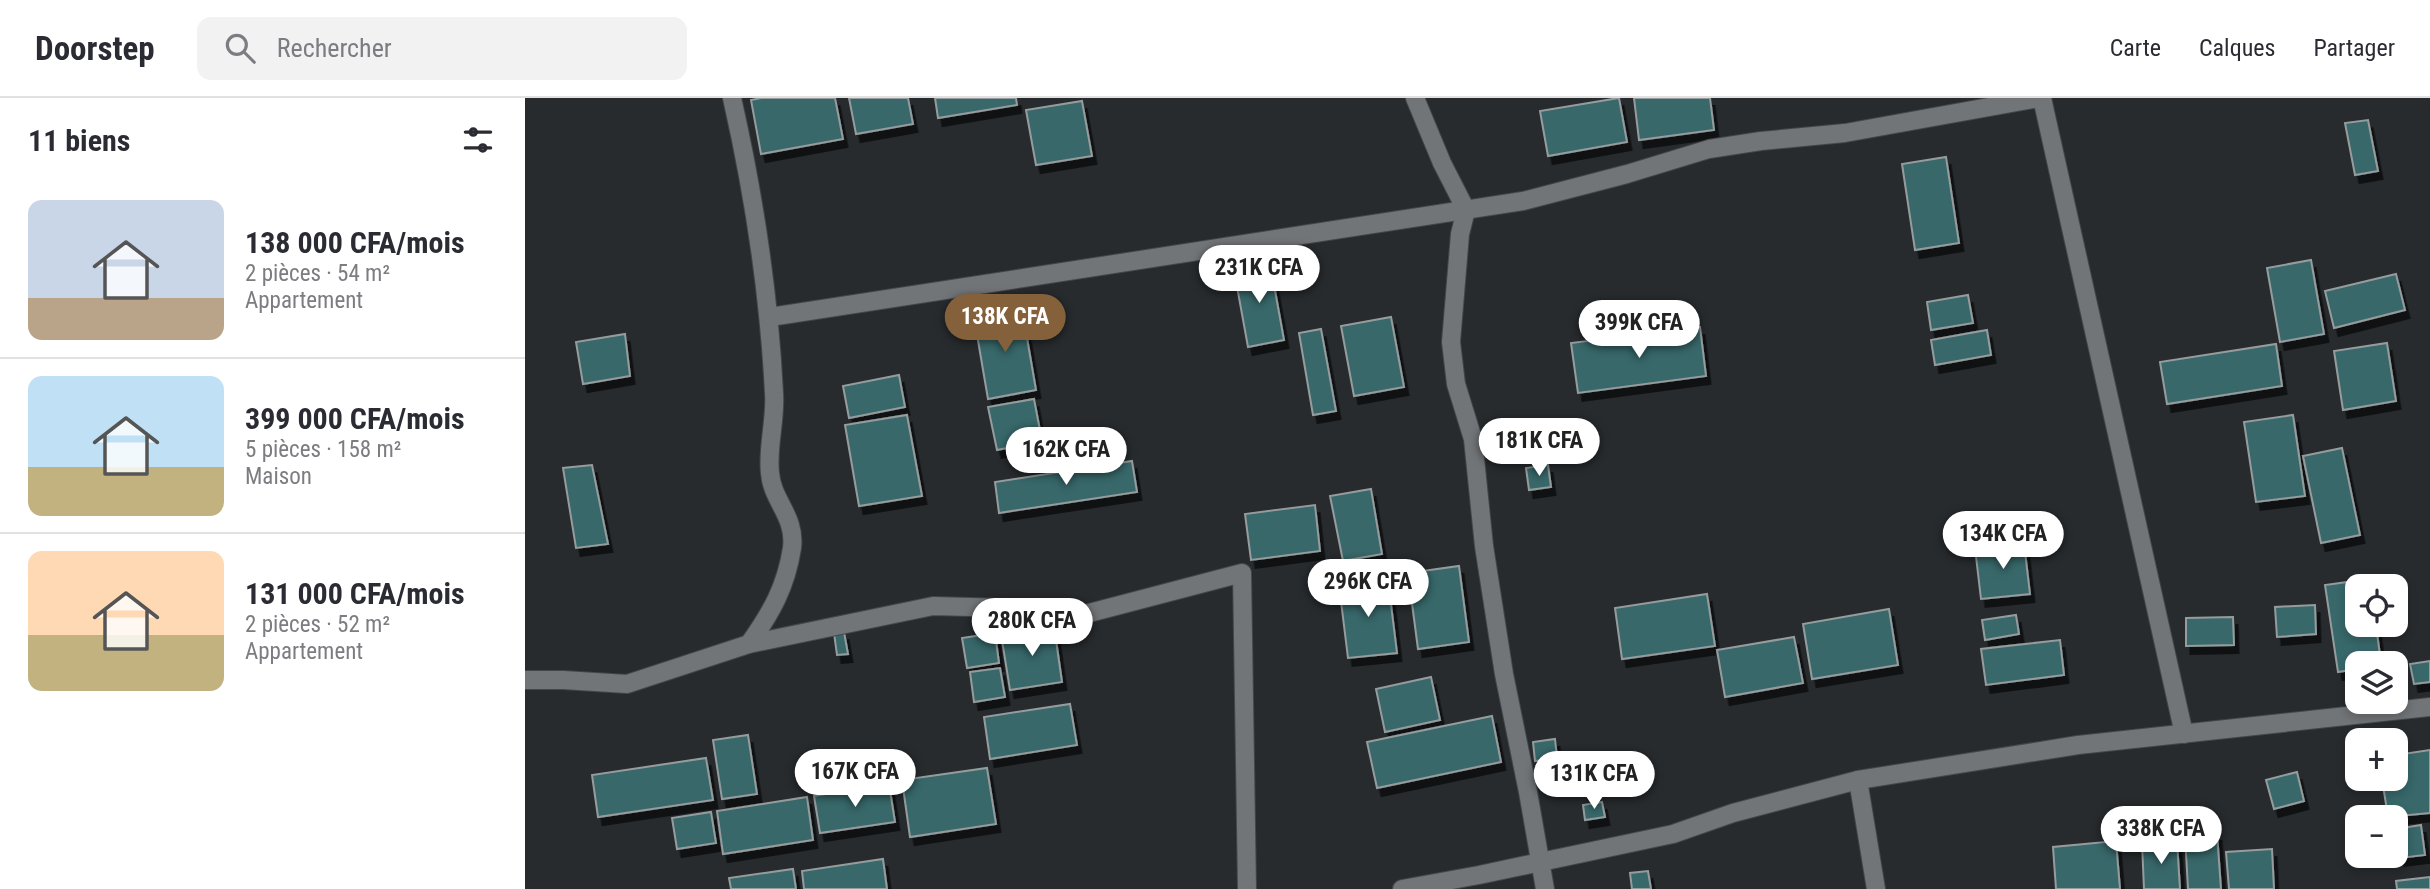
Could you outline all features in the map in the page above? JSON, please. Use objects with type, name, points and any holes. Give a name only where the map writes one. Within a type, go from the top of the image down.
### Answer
[{"type":"street","points":[[733,98],[770,317],[775,409],[770,475],[776,494],[790,520],[792,547],[783,588],[749,644]]},
{"type":"street","points":[[1415,98],[1442,163],[1466,210],[1460,234],[1451,342],[1456,384],[1473,439],[1488,572],[1504,674],[1545,889]]},
{"type":"street","points":[[770,317],[1523,201],[1709,149],[1845,133],[2041,98],[2184,734]]},
{"type":"street","points":[[525,680],[627,684],[749,644],[933,607],[1041,609],[1074,617],[1242,573],[1247,889]]},
{"type":"street","points":[[1402,889],[1673,834],[1733,813],[1858,780],[2053,749],[2430,707]]},
{"type":"street","points":[[1858,780],[1876,889]]},
{"type":"building","points":[[835,98],[843,139],[761,154],[751,100]]},
{"type":"building","points":[[849,98],[908,98],[913,124],[856,134]]},
{"type":"building","points":[[935,98],[1016,98],[1017,105],[938,118]]},
{"type":"building","points":[[1619,98],[1627,142],[1548,156],[1540,111]]},
{"type":"building","points":[[1634,98],[1710,98],[1714,130],[1639,140]]},
{"type":"building","points":[[1082,101],[1092,156],[1036,165],[1026,110]]},
{"type":"building","points":[[2368,120],[2378,171],[2355,175],[2345,123]]},
{"type":"building","points":[[1946,157],[1959,243],[1915,250],[1902,164]]},
{"type":"building","points":[[2311,260],[2324,334],[2280,342],[2267,268]]},
{"type":"building","points":[[1270,263],[1284,340],[1248,347],[1234,270]]},
{"type":"building","points":[[2396,274],[2405,310],[2334,328],[2325,291]]},
{"type":"building","points":[[1968,295],[1973,323],[1931,330],[1927,302]]},
{"type":"building","points":[[1022,309],[1036,390],[988,399],[974,317]]},
{"type":"building","points":[[1391,317],[1404,387],[1354,396],[1341,326]]},
{"type":"building","points":[[1700,327],[1706,376],[1578,393],[1571,343]]},
{"type":"building","points":[[1321,329],[1336,411],[1313,415],[1299,333]]},
{"type":"building","points":[[1987,330],[1991,355],[1935,365],[1931,340]]},
{"type":"building","points":[[625,334],[630,376],[583,384],[576,342]]},
{"type":"building","points":[[2387,343],[2396,401],[2343,410],[2334,351]]},
{"type":"building","points":[[2276,344],[2282,386],[2167,404],[2160,362]]},
{"type":"building","points":[[899,375],[905,407],[849,418],[843,386]]},
{"type":"building","points":[[1034,399],[1042,441],[997,450],[988,407]]},
{"type":"building","points":[[907,415],[922,496],[859,506],[845,425]]},
{"type":"building","points":[[2293,415],[2305,496],[2256,502],[2244,422]]},
{"type":"building","points":[[2342,448],[2360,535],[2321,543],[2303,456]]},
{"type":"building","points":[[1132,461],[1137,492],[999,513],[995,482]]},
{"type":"building","points":[[592,465],[608,544],[576,548],[563,468]]},
{"type":"building","points":[[1548,465],[1551,487],[1529,490],[1526,468]]},
{"type":"building","points":[[1371,489],[1382,554],[1343,561],[1330,496]]},
{"type":"building","points":[[1315,505],[1320,551],[1251,560],[1245,514]]},
{"type":"building","points":[[2024,543],[2030,594],[1981,599],[1975,548]]},
{"type":"building","points":[[1459,566],[1469,642],[1418,649],[1408,573]]},
{"type":"building","points":[[1388,580],[1397,653],[1348,658],[1339,585]]},
{"type":"building","points":[[2345,582],[2345,637],[2378,637],[2379,651],[2345,651],[2345,671],[2338,672],[2325,585]]},
{"type":"building","points":[[1707,594],[1715,646],[1622,659],[1615,608]]},
{"type":"building","points":[[2315,605],[2316,634],[2277,637],[2275,607]]},
{"type":"building","points":[[1889,609],[1898,665],[1812,679],[1803,624]]},
{"type":"building","points":[[2016,615],[2019,634],[1985,640],[1982,620]]},
{"type":"building","points":[[2233,617],[2234,645],[2186,646],[2186,618]]},
{"type":"building","points":[[1054,626],[1062,682],[1010,690],[1001,634]]},
{"type":"building","points":[[844,632],[848,654],[837,655],[834,633]]},
{"type":"building","points":[[995,633],[999,663],[967,668],[962,638]]},
{"type":"building","points":[[1794,637],[1803,683],[1725,697],[1717,650]]},
{"type":"building","points":[[2060,640],[2064,675],[1986,685],[1981,649]]},
{"type":"building","points":[[2430,661],[2430,682],[2414,684],[2410,664]]},
{"type":"building","points":[[1000,668],[1005,697],[974,702],[970,672]]},
{"type":"building","points":[[1431,677],[1440,720],[1385,732],[1376,689]]},
{"type":"building","points":[[1070,704],[1077,745],[990,759],[984,717]]},
{"type":"building","points":[[1492,716],[1501,762],[1377,788],[1367,742]]},
{"type":"building","points":[[748,735],[757,794],[722,799],[713,740]]},
{"type":"building","points":[[1555,739],[1557,758],[1535,761],[1533,742]]},
{"type":"building","points":[[2430,750],[2430,813],[2408,815],[2408,805],[2386,805],[2384,791],[2408,791],[2408,753]]},
{"type":"building","points":[[822,753],[826,784],[808,787],[804,756]]},
{"type":"building","points":[[706,758],[713,800],[598,817],[592,775]]},
{"type":"building","points":[[987,768],[996,824],[910,837],[902,780]]},
{"type":"building","points":[[2297,772],[2304,801],[2274,809],[2266,780]]},
{"type":"building","points":[[889,784],[895,822],[820,833],[814,796]]},
{"type":"building","points":[[807,797],[813,840],[723,854],[717,811]]},
{"type":"building","points":[[1602,802],[1605,817],[1585,820],[1583,805]]},
{"type":"building","points":[[711,812],[716,843],[677,849],[672,818]]},
{"type":"building","points":[[2421,825],[2425,855],[2408,857],[2408,827]]},
{"type":"building","points":[[2217,833],[2221,889],[2188,889],[2185,835]]},
{"type":"building","points":[[2116,841],[2120,889],[2056,889],[2053,847]]},
{"type":"building","points":[[2177,841],[2180,889],[2144,889],[2142,843]]},
{"type":"building","points":[[2272,849],[2274,889],[2229,889],[2226,852]]},
{"type":"building","points":[[883,859],[887,889],[804,889],[802,871]]},
{"type":"building","points":[[793,869],[796,889],[731,889],[729,878]]},
{"type":"building","points":[[1648,871],[1651,889],[1632,889],[1630,873]]},
{"type":"building","points":[[2430,877],[2430,889],[2397,889],[2396,881]]}]
